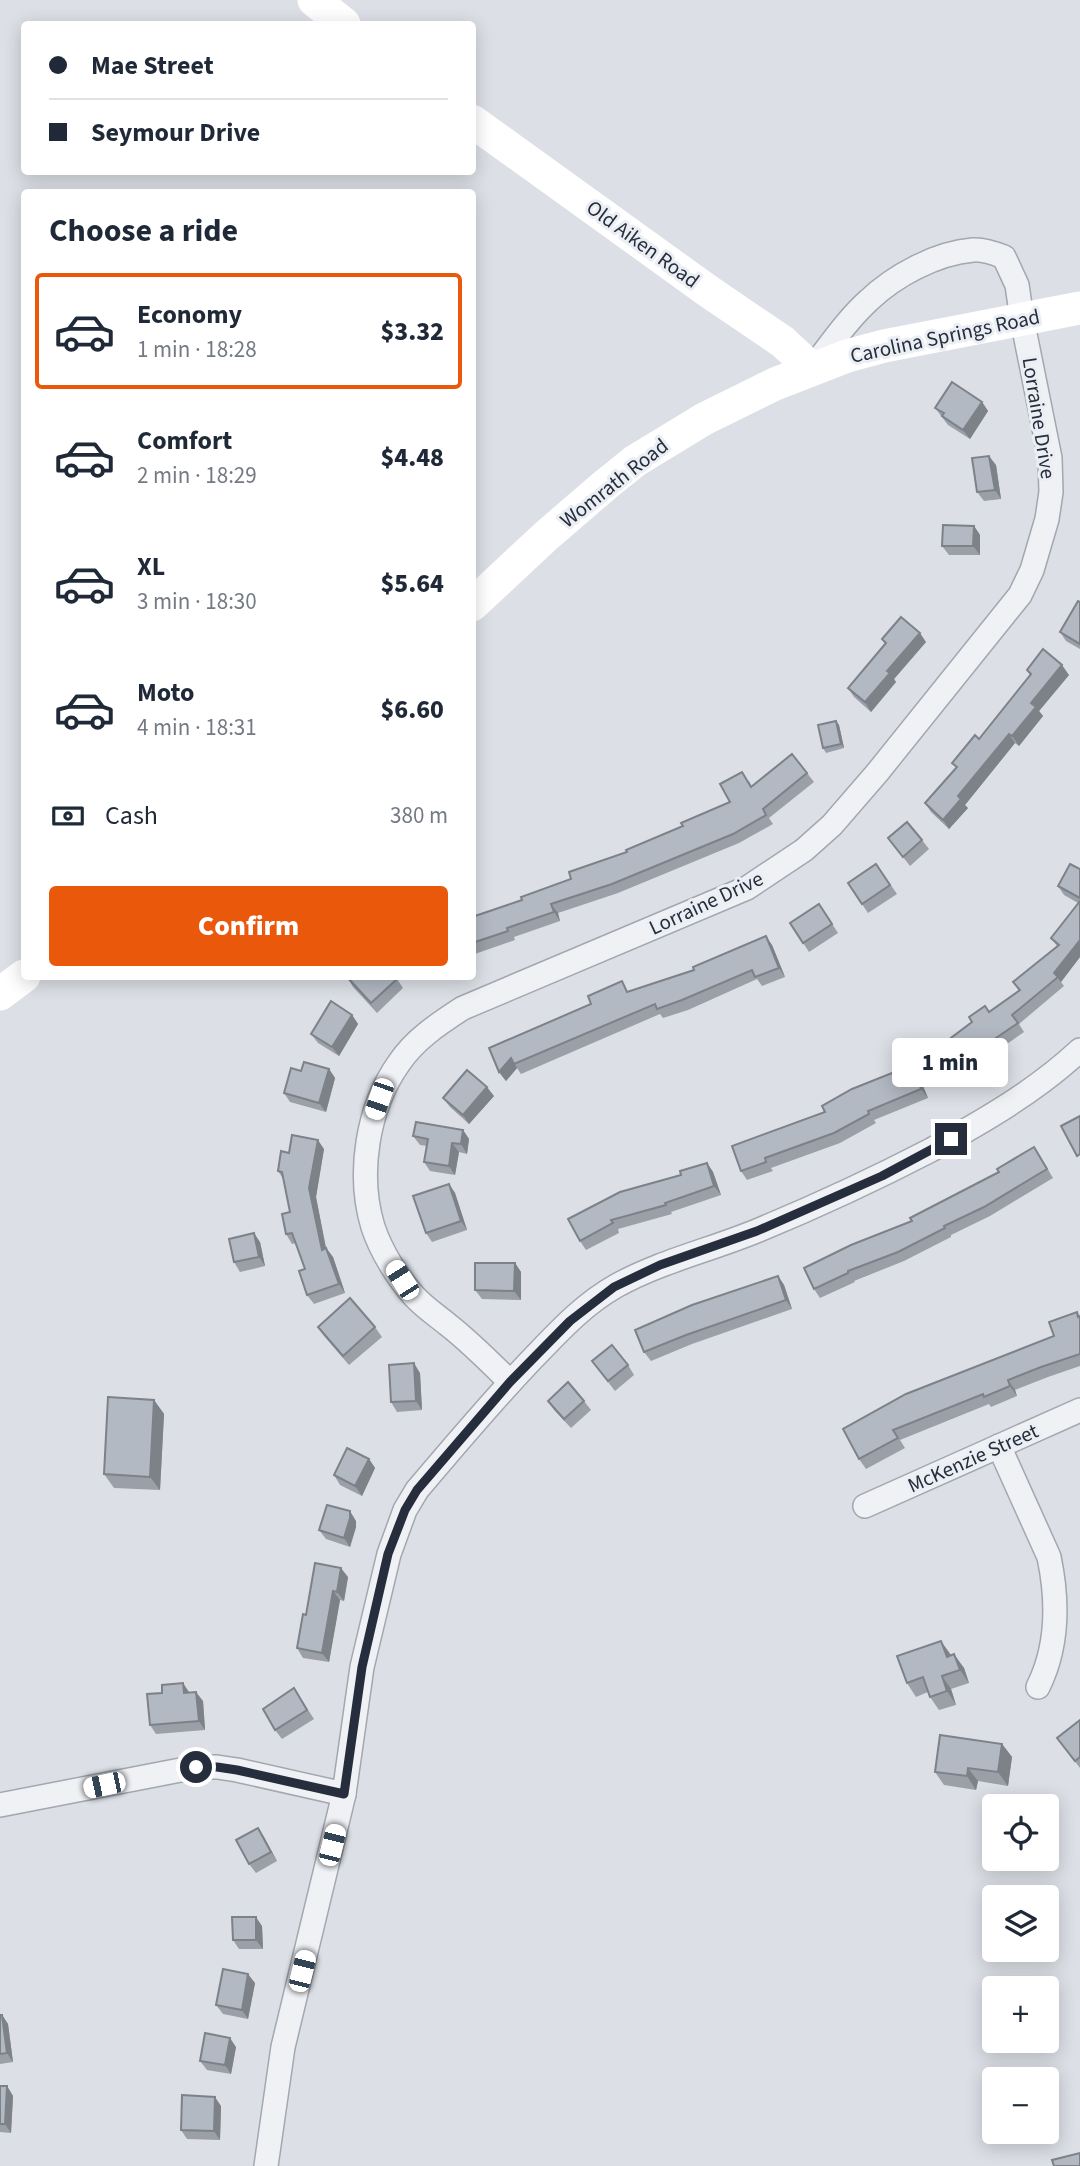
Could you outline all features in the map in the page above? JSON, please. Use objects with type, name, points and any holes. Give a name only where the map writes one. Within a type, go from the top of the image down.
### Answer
[{"type":"street","points":[[314,0],[340,21]]},
{"type":"street","name":"Old Aiken Road","points":[[476,124],[783,342],[812,369]]},
{"type":"street","name":"Lorraine Drive","points":[[510,1382],[414,1297],[381,1247],[369,1211],[366,1162],[371,1120],[400,1061],[434,1028],[464,1007],[747,888],[794,856],[832,825],[877,773],[1020,594],[1041,545],[1051,492],[1050,458],[1017,285],[1004,257],[974,250],[926,262],[887,284],[866,302],[812,369]]},
{"type":"street","name":"Carolina Springs Road","points":[[812,369],[884,346],[1080,308]]},
{"type":"street","name":"Womrath Road","points":[[476,601],[556,527],[635,461],[704,419],[812,369]]},
{"type":"street","points":[[0,994],[21,978]]},
{"type":"street","points":[[266,2166],[283,2047],[344,1794],[362,1667],[396,1532],[417,1490],[510,1382],[570,1321],[614,1287],[660,1265],[757,1231],[882,1176],[1008,1106],[1041,1083],[1080,1050]]},
{"type":"street","name":"McKenzie Street","points":[[866,1506],[1080,1410]]},
{"type":"street","points":[[999,1446],[1052,1572],[1055,1630],[1052,1653],[1038,1686]]},
{"type":"street","points":[[0,1805],[196,1767],[237,1770],[344,1794]]},
{"type":"building","points":[[952,382],[982,402],[963,430],[935,408]]},
{"type":"building","points":[[989,456],[995,490],[977,492],[972,458]]},
{"type":"building","points":[[943,525],[974,526],[973,546],[942,546]]},
{"type":"building","points":[[1078,601],[1080,602],[1080,644],[1060,632]]},
{"type":"building","points":[[901,617],[920,633],[887,671],[890,673],[865,702],[848,688],[886,643],[882,639]]},
{"type":"building","points":[[1043,649],[1062,665],[1031,703],[1036,707],[1012,736],[1009,734],[958,796],[961,799],[943,820],[925,803],[957,767],[952,763],[975,735],[979,739],[1031,674],[1027,670]]},
{"type":"building","points":[[836,721],[841,744],[823,748],[818,725]]},
{"type":"building","points":[[792,754],[807,773],[763,809],[766,815],[733,834],[612,884],[551,904],[554,912],[476,942],[476,916],[571,879],[569,872],[627,852],[626,850],[683,826],[681,823],[730,802],[720,784],[742,772],[751,787]]},
{"type":"building","points":[[907,822],[922,840],[903,857],[888,838]]},
{"type":"building","points":[[876,864],[890,885],[862,904],[848,883]]},
{"type":"building","points":[[1070,864],[1080,869],[1080,898],[1058,886]]},
{"type":"building","points":[[1080,901],[1080,940],[1054,973],[1058,977],[1012,1015],[1018,1023],[946,1073],[931,1053],[972,1022],[969,1017],[985,1006],[989,1012],[1020,990],[1013,982],[1059,945],[1051,938]]},
{"type":"building","points":[[819,904],[832,924],[803,943],[790,923]]},
{"type":"building","points":[[766,936],[779,968],[755,977],[752,970],[657,1009],[655,1004],[514,1064],[511,1058],[499,1072],[489,1048],[591,1004],[588,996],[622,981],[627,992],[694,970],[693,967]]},
{"type":"building","points":[[350,980],[396,980],[371,1003]]},
{"type":"building","points":[[331,1001],[352,1015],[332,1047],[311,1034]]},
{"type":"building","points":[[304,1062],[329,1069],[319,1103],[284,1093],[291,1068],[301,1071]]},
{"type":"building","points":[[912,1065],[921,1089],[868,1111],[869,1114],[834,1133],[765,1158],[766,1162],[741,1171],[732,1146],[825,1112],[822,1106],[852,1089]]},
{"type":"building","points":[[467,1070],[487,1087],[463,1115],[443,1098]]},
{"type":"building","points":[[1080,1116],[1080,1154],[1077,1156],[1061,1126]]},
{"type":"building","points":[[416,1122],[463,1130],[461,1144],[452,1143],[449,1166],[424,1162],[428,1139],[413,1136]]},
{"type":"building","points":[[292,1135],[318,1140],[309,1188],[322,1250],[326,1248],[339,1284],[307,1295],[299,1271],[305,1269],[292,1233],[286,1234],[282,1214],[290,1212],[282,1172],[278,1171],[281,1151],[289,1153]]},
{"type":"building","points":[[1034,1147],[1047,1169],[984,1207],[944,1226],[945,1228],[814,1289],[804,1268],[851,1245],[912,1221],[910,1218],[999,1172],[997,1169]]},
{"type":"building","points":[[707,1163],[714,1186],[665,1203],[666,1205],[611,1220],[613,1223],[580,1241],[568,1219],[620,1192],[681,1175],[680,1171]]},
{"type":"building","points":[[449,1184],[461,1221],[426,1233],[413,1196]]},
{"type":"building","points":[[254,1233],[259,1257],[234,1262],[229,1239]]},
{"type":"building","points":[[475,1263],[515,1263],[514,1291],[475,1290]]},
{"type":"building","points":[[778,1276],[786,1300],[644,1352],[635,1330],[692,1305]]},
{"type":"building","points":[[350,1298],[375,1327],[343,1356],[318,1327]]},
{"type":"building","points":[[1077,1312],[1078,1317],[1080,1316],[1080,1354],[1008,1380],[1010,1386],[984,1397],[983,1394],[893,1430],[898,1438],[859,1459],[843,1429],[906,1394],[1054,1336],[1049,1322]]},
{"type":"building","points":[[612,1345],[628,1365],[608,1381],[592,1361]]},
{"type":"building","points":[[414,1363],[416,1401],[391,1402],[389,1365]]},
{"type":"building","points":[[568,1382],[584,1401],[564,1419],[548,1401]]},
{"type":"building","points":[[108,1397],[154,1400],[150,1477],[104,1474]]},
{"type":"building","points":[[347,1448],[369,1459],[355,1486],[334,1475]]},
{"type":"building","points":[[327,1505],[350,1511],[344,1538],[319,1530]]},
{"type":"building","points":[[315,1563],[341,1568],[337,1592],[333,1591],[322,1653],[297,1648]]},
{"type":"building","points":[[941,1641],[947,1657],[954,1654],[960,1670],[942,1676],[947,1691],[930,1697],[923,1677],[907,1683],[897,1656]]},
{"type":"building","points":[[183,1683],[184,1693],[196,1692],[199,1721],[150,1725],[147,1694],[162,1693],[162,1685]]},
{"type":"building","points":[[294,1688],[307,1710],[275,1730],[263,1709]]},
{"type":"building","points":[[1080,1720],[1080,1757],[1075,1761],[1057,1738]]},
{"type":"building","points":[[940,1735],[1002,1744],[998,1772],[968,1768],[967,1776],[935,1772]]},
{"type":"building","points":[[258,1828],[271,1852],[249,1864],[236,1840]]},
{"type":"building","points":[[232,1917],[256,1917],[256,1940],[233,1940]]},
{"type":"building","points":[[223,1969],[248,1974],[242,2010],[216,2005]]},
{"type":"building","points":[[0,2015],[7,2053],[0,2054]]},
{"type":"building","points":[[205,2033],[230,2038],[225,2065],[200,2061]]},
{"type":"building","points":[[0,2086],[7,2086],[5,2124],[0,2124]]},
{"type":"building","points":[[182,2095],[215,2097],[214,2131],[181,2130]]},
{"type":"building","points":[[1080,2153],[1080,2166],[1054,2166],[1052,2160]]},
{"type":"route","points":[[196,1767],[237,1770],[344,1794],[362,1667],[388,1554],[396,1532],[417,1490],[510,1382],[570,1321],[614,1287],[660,1265],[757,1231],[882,1176],[951,1139]]}]
